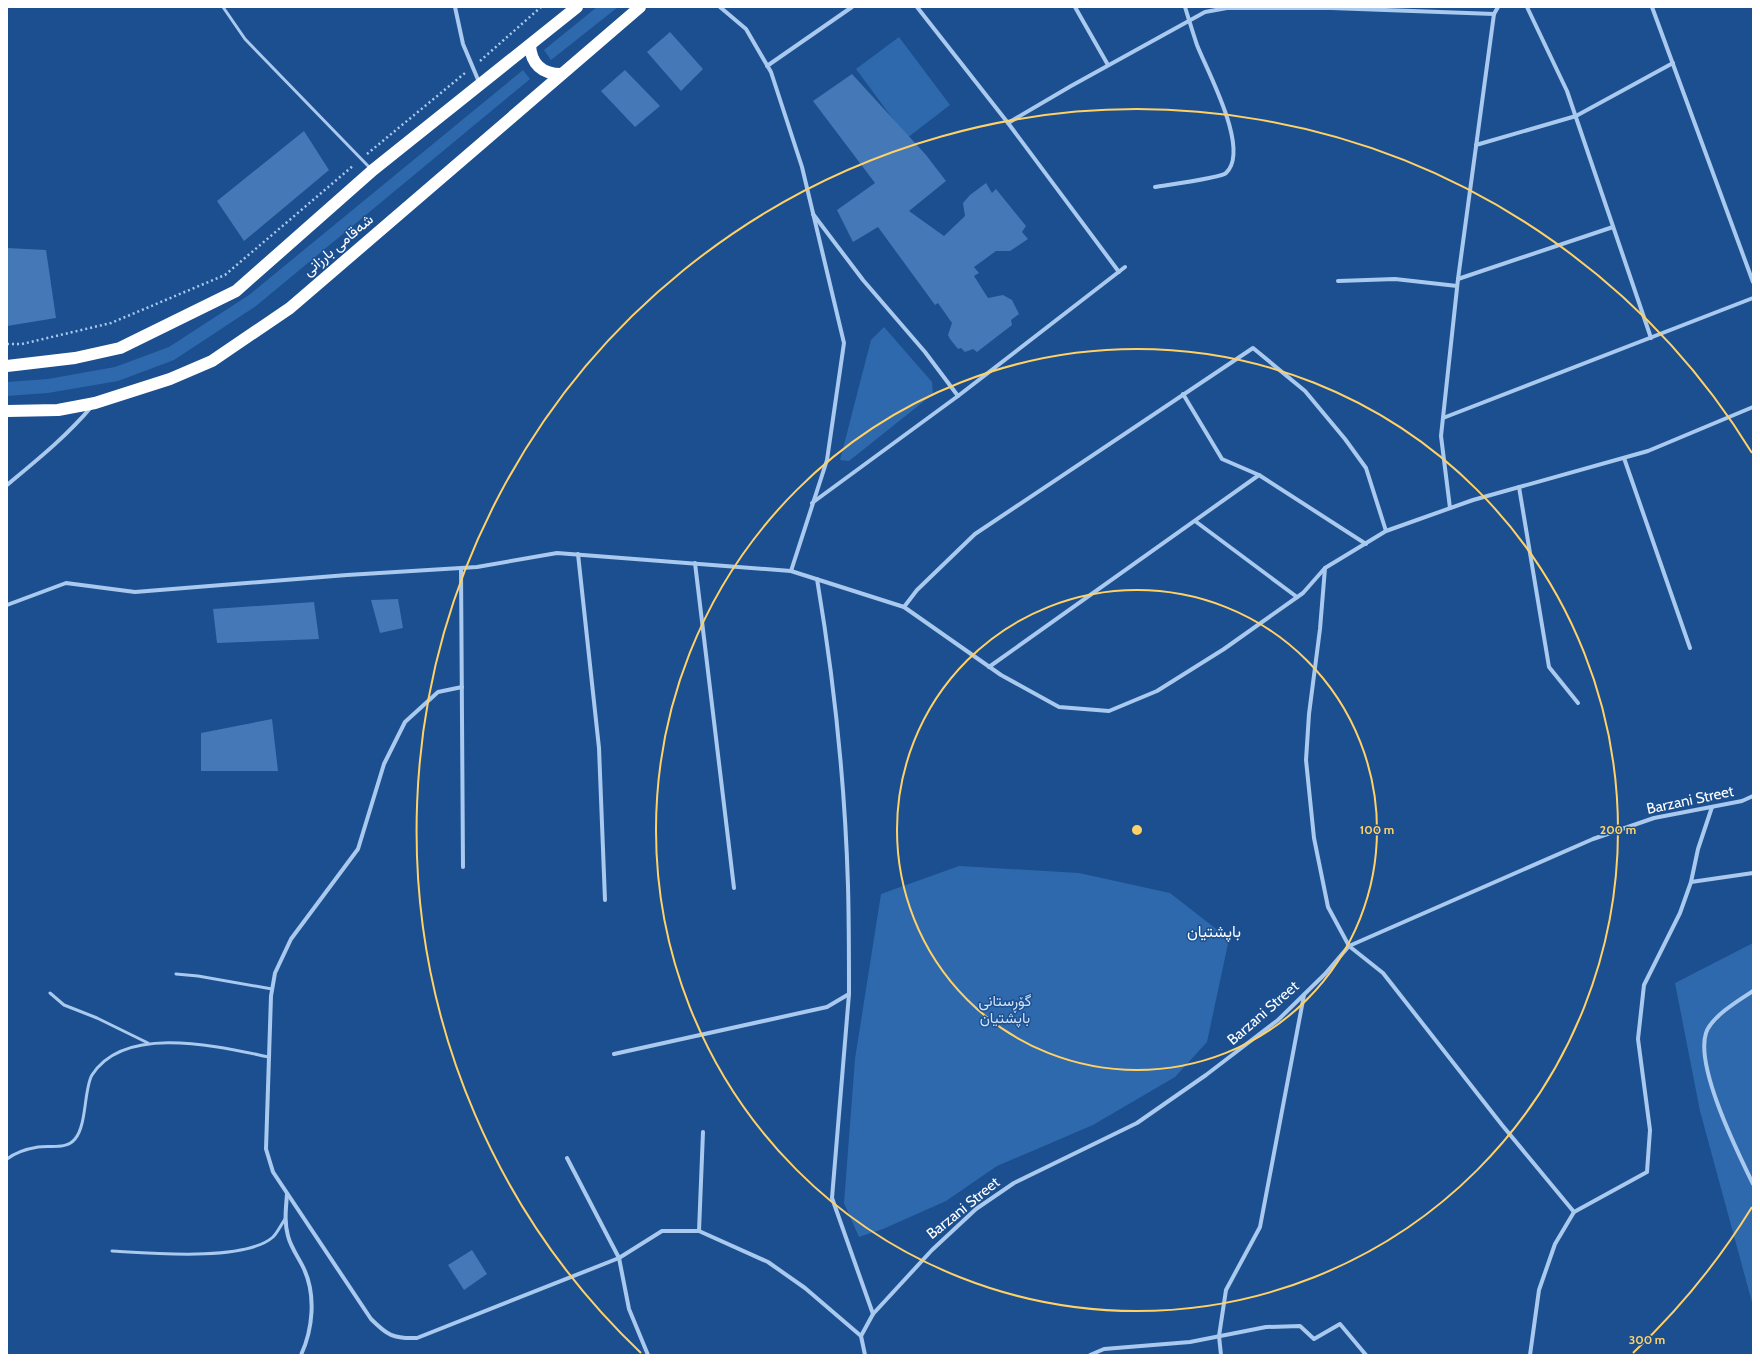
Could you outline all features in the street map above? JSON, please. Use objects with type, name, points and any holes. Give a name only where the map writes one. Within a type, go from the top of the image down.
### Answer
[{"type":"highway","points":[[7,366],[74,358],[120,348],[236,291],[372,170],[577,7]]},
{"type":"highway","name":"شەقامی بارزانی","points":[[7,411],[58,410],[95,402],[170,379],[212,361],[290,308],[640,7]]},
{"type":"highway","points":[[530,45],[531,54],[535,63],[542,70],[552,74],[562,74]]},
{"type":"street","points":[[455,7],[463,44],[480,84]]},
{"type":"street","points":[[720,7],[746,29],[768,66],[802,167],[844,343],[827,460],[790,571]]},
{"type":"street","points":[[768,66],[852,7]]},
{"type":"street","points":[[917,7],[1008,123],[1119,272]]},
{"type":"street","points":[[1075,7],[1108,66]]},
{"type":"street","points":[[1155,187],[1225,175],[1233,165],[1234,148],[1229,125],[1215,83],[1197,45],[1185,7]]},
{"type":"street","points":[[1450,508],[1441,436],[1457,286],[1494,14],[1498,7]]},
{"type":"street","points":[[1527,7],[1568,91],[1650,338]]},
{"type":"street","points":[[1652,7],[1753,282]]},
{"type":"street","points":[[1008,123],[1108,66],[1190,22],[1205,12],[1227,8],[1330,8],[1494,14]]},
{"type":"street","points":[[1476,145],[1576,116],[1673,63]]},
{"type":"street","points":[[812,212],[863,280],[925,352],[958,396]]},
{"type":"street","points":[[1458,279],[1613,227]]},
{"type":"street","points":[[812,503],[958,396],[1125,267]]},
{"type":"street","points":[[1338,281],[1395,279],[1457,286]]},
{"type":"street","points":[[1443,418],[1753,298]]},
{"type":"street","points":[[904,607],[917,590],[975,534],[1253,348],[1305,391],[1345,439],[1366,468],[1386,532]]},
{"type":"street","points":[[1183,394],[1222,459],[1259,475],[1366,544]]},
{"type":"street","points":[[7,485],[74,428],[95,402]]},
{"type":"street","points":[[7,605],[66,583],[135,592],[347,575],[476,568],[557,553],[790,571],[904,607],[989,667],[1058,706],[1109,711],[1157,691],[1224,649],[1297,597],[1325,568],[1386,532],[1450,508],[1648,451],[1753,407]]},
{"type":"street","points":[[1624,458],[1690,648]]},
{"type":"street","points":[[989,667],[1259,475]]},
{"type":"street","points":[[1519,487],[1549,667],[1578,703]]},
{"type":"street","points":[[1195,521],[1297,597]]},
{"type":"street","points":[[578,554],[599,748],[605,900]]},
{"type":"street","points":[[695,563],[734,888]]},
{"type":"street","points":[[1325,568],[1320,629],[1308,714],[1306,760],[1314,838],[1328,907],[1349,946],[1383,973],[1502,1125],[1574,1212]]},
{"type":"street","points":[[461,569],[463,867]]},
{"type":"street","points":[[817,579],[830,657],[841,766],[848,885],[849,994],[832,1198],[873,1314]]},
{"type":"street","points":[[462,687],[438,692],[405,722],[384,764],[358,849],[290,939],[274,972],[266,1149],[273,1172],[371,1319],[385,1333],[403,1339],[417,1338],[619,1258],[662,1230],[699,1231],[768,1262],[805,1288],[861,1336],[865,1355]]},
{"type":"street","name":"Barzani Street","points":[[861,1336],[873,1314],[932,1250],[976,1209],[1014,1183],[1136,1123],[1206,1075],[1278,1020],[1349,946],[1593,839],[1654,818],[1742,801],[1753,796]]},
{"type":"street","points":[[1530,1355],[1539,1290],[1555,1244],[1574,1212],[1647,1172],[1650,1130],[1638,1039],[1644,985],[1680,912],[1692,882],[1698,849],[1712,807]]},
{"type":"street","points":[[1692,882],[1753,873]]},
{"type":"street","points":[[1753,991],[1722,1011],[1706,1033],[1705,1052],[1708,1074],[1724,1124],[1753,1184]]},
{"type":"street","points":[[614,1054],[827,1007],[849,994]]},
{"type":"street","points":[[1221,1355],[1219,1336],[1226,1290],[1260,1227],[1304,994]]},
{"type":"street","points":[[699,1231],[703,1132]]},
{"type":"street","points":[[567,1158],[619,1258],[629,1308],[648,1355]]},
{"type":"street","points":[[287,1193],[285,1219],[288,1237],[304,1269],[310,1286],[311,1323],[301,1355]]},
{"type":"street","points":[[1090,1355],[1104,1348],[1190,1342],[1266,1327],[1300,1326],[1314,1339],[1340,1324],[1366,1355]]},
{"type":"lane","points":[[223,7],[245,39],[372,170]]},
{"type":"lane","points":[[176,974],[198,976],[272,990]]},
{"type":"lane","points":[[50,993],[64,1005],[97,1018],[148,1043]]},
{"type":"lane","points":[[7,1158],[16,1152],[38,1147],[65,1146],[76,1139],[83,1118],[91,1076],[102,1063],[120,1051],[148,1043],[214,1045],[269,1057]]},
{"type":"lane","points":[[112,1250],[172,1254],[233,1251],[258,1246],[273,1237],[285,1219]]},
{"type":"path","points":[[7,344],[22,344],[111,323],[225,275],[361,158],[473,67],[541,7]]},
{"type":"green space","points":[[597,7],[618,7],[551,60],[544,50]]},
{"type":"green space","points":[[899,37],[950,105],[907,138],[856,69]]},
{"type":"green space","points":[[523,70],[530,79],[256,306],[174,360],[118,381],[48,393],[7,396],[7,382],[48,379],[115,367],[169,347],[249,295]]},
{"type":"green space","points":[[884,327],[932,382],[933,394],[849,461],[840,460],[871,340]]},
{"type":"green space","name":"گۆڕستانی باپشتیان","points":[[959,866],[1079,873],[1170,893],[1229,939],[1207,1042],[1175,1077],[1093,1125],[997,1166],[946,1201],[883,1229],[859,1237],[844,1203],[855,1059],[881,894]]},
{"type":"green space","points":[[1753,943],[1753,1306],[1700,1111],[1675,983]]},
{"type":"building","points":[[670,32],[703,69],[681,91],[647,52]]},
{"type":"building","points":[[625,70],[660,106],[635,127],[601,91]]},
{"type":"building","points":[[852,74],[926,155],[946,181],[909,211],[944,236],[965,216],[963,203],[970,195],[986,183],[992,193],[996,189],[1026,226],[1022,232],[1028,239],[1010,251],[996,251],[974,267],[979,273],[974,276],[988,298],[1003,295],[1012,300],[1019,314],[1011,320],[1012,325],[977,352],[973,349],[965,352],[961,348],[958,349],[950,339],[948,335],[952,323],[938,303],[935,305],[878,227],[853,242],[837,210],[875,183],[813,101]]},
{"type":"building","points":[[304,131],[329,170],[244,241],[217,201]]},
{"type":"building","points":[[7,248],[46,250],[56,318],[7,326]]},
{"type":"building","points":[[398,599],[403,628],[380,633],[371,600]]},
{"type":"building","points":[[314,602],[319,639],[217,643],[213,609]]},
{"type":"building","points":[[272,719],[278,771],[201,771],[201,733]]},
{"type":"building","points":[[472,1250],[487,1274],[464,1290],[448,1265]]},
{"type":"district","name":"باپشتیان","points":[[1214,931]]}]
